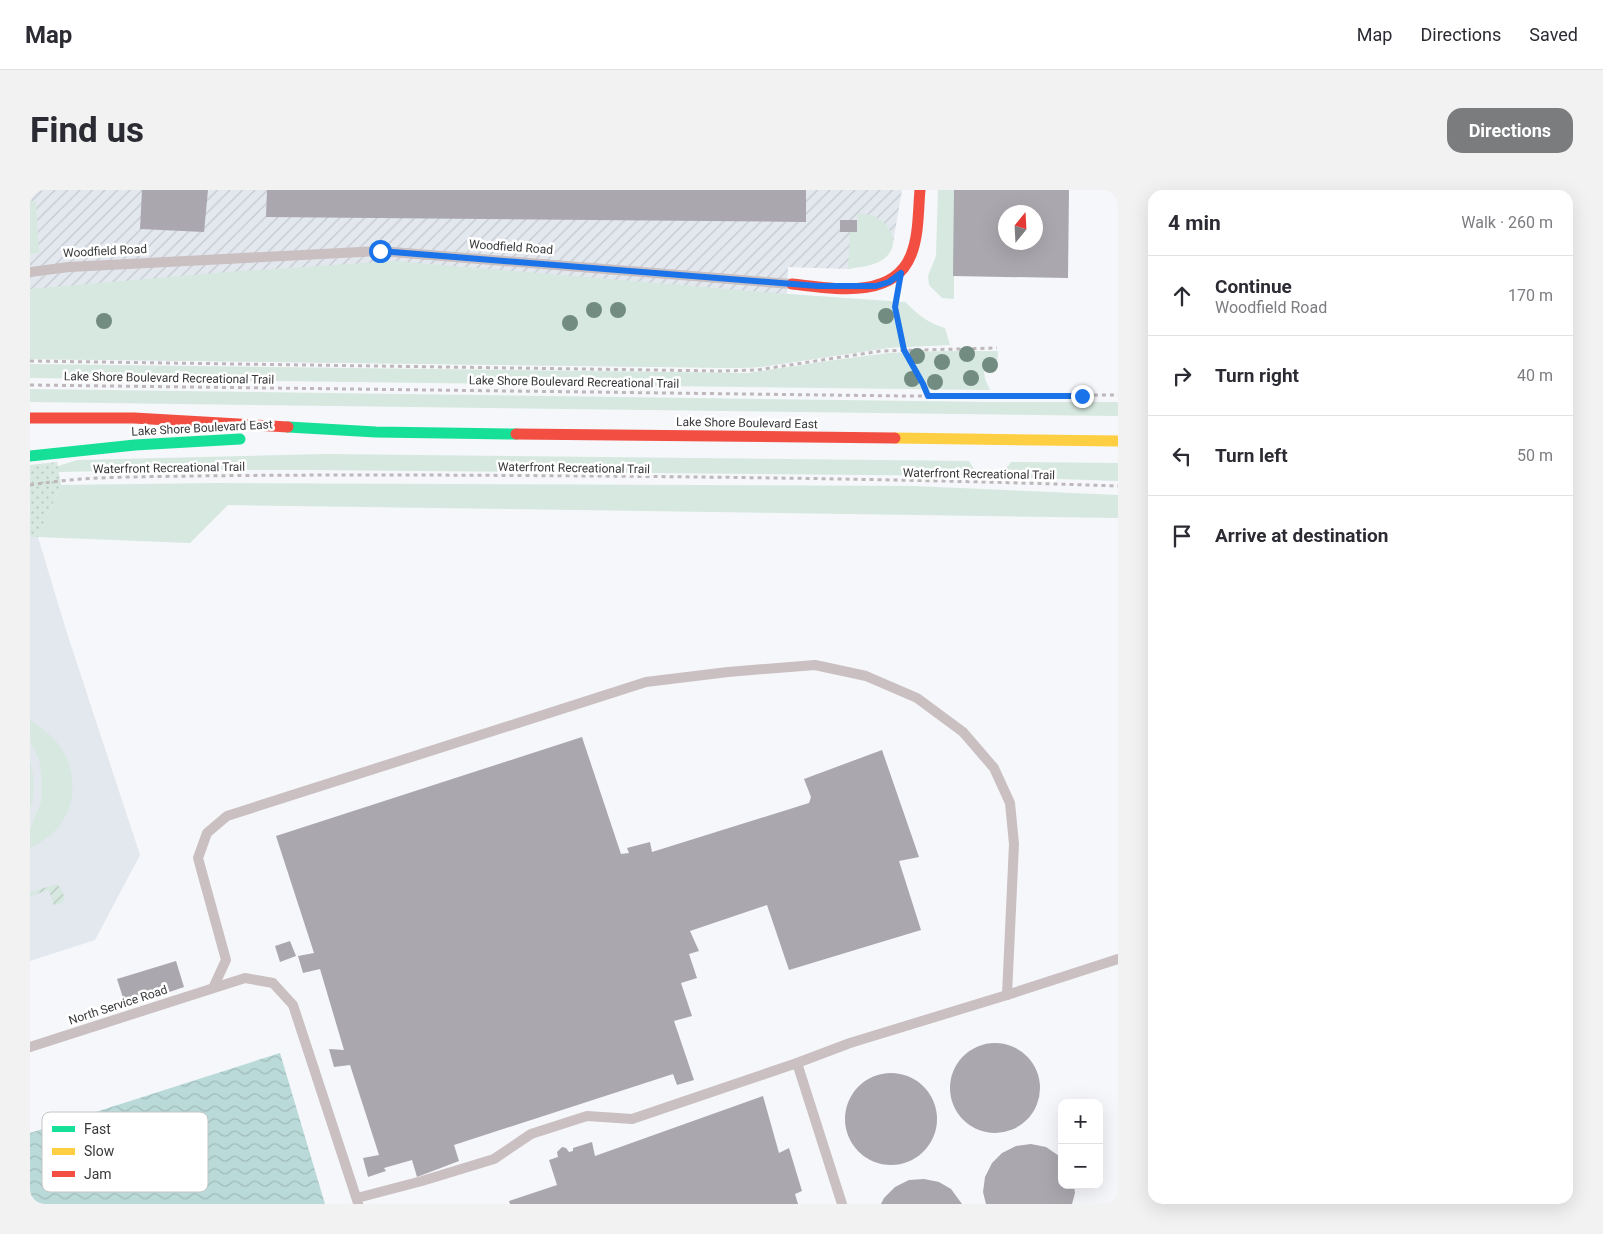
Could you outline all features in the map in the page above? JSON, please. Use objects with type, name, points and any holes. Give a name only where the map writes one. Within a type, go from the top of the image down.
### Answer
[{"type":"main road","points":[[901,273],[912,252],[920,190]]},
{"type":"main road","name":"Woodfield Road","points":[[792,284],[844,287],[876,286],[889,282],[901,273]]},
{"type":"main road","name":"Lake Shore Boulevard East","points":[[30,418],[134,418],[376,432],[1118,441]]},
{"type":"main road","name":"Lake Shore Boulevard East","points":[[270,438],[376,432]]},
{"type":"main road","name":"Lake Shore Boulevard East","points":[[30,456],[135,445],[251,439]]},
{"type":"lane","name":"Woodfield Road","points":[[30,272],[78,266],[380,251],[792,284]]},
{"type":"lane","points":[[213,988],[226,960],[198,858],[207,833],[227,816],[646,682],[728,672],[815,665],[866,676],[918,698],[963,732],[994,768],[1010,803],[1014,844],[1008,995]]},
{"type":"lane","points":[[358,1201],[494,1158],[531,1134],[568,1122],[587,1116],[632,1119],[850,1043],[1118,959]]},
{"type":"lane","name":"North Service Road","points":[[30,1046],[245,978],[273,983],[293,1004],[358,1201]]},
{"type":"lane","points":[[797,1063],[842,1204]]},
{"type":"path","points":[[901,273],[895,307],[904,350],[928,396]]},
{"type":"path","points":[[30,361],[721,371],[757,370],[854,354],[904,350],[997,348]]},
{"type":"path","name":"Lake Shore Boulevard Recreational Trail","points":[[30,385],[928,396],[1118,396]]},
{"type":"path","name":"Waterfront Recreational Trail","points":[[30,485],[64,480],[108,477],[302,475],[940,481],[1118,486]]},
{"type":"shaded area","points":[[30,190],[902,190],[893,243],[885,258],[873,264],[848,269],[788,267],[787,294],[889,302],[887,348],[760,367],[739,368],[30,359]]},
{"type":"shaded area","points":[[938,190],[954,190],[954,299],[942,298],[929,285],[928,276],[936,256]]},
{"type":"shaded area","points":[[30,201],[36,201],[39,253],[30,254]]},
{"type":"shaded area","points":[[858,213],[874,216],[885,223],[892,234],[893,246],[882,260],[868,266],[848,269],[850,232],[857,232]]},
{"type":"shaded area","points":[[394,261],[905,302],[928,321],[945,328],[950,345],[887,348],[760,367],[739,368],[30,359],[30,289],[227,272]]},
{"type":"shaded area","points":[[998,351],[997,366],[984,370],[985,379],[990,390],[30,378],[30,364],[748,373],[888,353]]},
{"type":"shaded area","points":[[30,389],[990,402],[1118,402],[1118,416],[30,402]]},
{"type":"shaded area","points":[[325,454],[969,461],[978,476],[304,470],[149,470],[60,472],[30,475],[77,460]]},
{"type":"shaded area","points":[[57,462],[61,485],[38,537],[30,537],[30,465]]},
{"type":"shaded area","points":[[1011,462],[1118,463],[1118,481],[1000,477]]},
{"type":"shaded area","points":[[217,483],[913,486],[1118,495],[1118,518],[228,505],[190,543],[38,537],[61,485]]},
{"type":"shaded area","points":[[30,537],[38,537],[66,630],[140,855],[95,940],[30,961]]},
{"type":"shaded area","points":[[30,719],[51,736],[61,748],[71,769],[72,781],[70,804],[66,815],[54,832],[33,847],[30,847],[30,830],[41,802],[42,780],[39,760],[30,741]]},
{"type":"shaded area","points":[[30,761],[34,785],[30,809]]},
{"type":"shaded area","points":[[57,884],[61,888],[65,899],[62,903],[54,906],[49,890],[30,896],[30,892]]},
{"type":"water","points":[[280,1053],[325,1204],[30,1204],[30,1133],[42,1129],[42,1192],[208,1192],[208,1112],[96,1112]]},
{"type":"building","points":[[142,190],[208,190],[204,232],[140,229]]},
{"type":"building","points":[[267,190],[806,190],[806,222],[266,217]]},
{"type":"building","points":[[954,190],[1069,190],[1068,278],[953,276]]},
{"type":"building","points":[[840,220],[857,220],[857,232],[840,232]]},
{"type":"building","points":[[582,737],[621,854],[629,853],[627,848],[650,842],[652,852],[809,803],[811,797],[804,779],[882,750],[919,857],[899,861],[921,930],[789,970],[767,905],[690,931],[699,951],[689,954],[697,978],[681,983],[692,1016],[674,1021],[694,1080],[677,1085],[673,1074],[454,1145],[459,1161],[417,1177],[412,1160],[384,1168],[386,1171],[368,1177],[363,1158],[379,1155],[350,1065],[334,1067],[329,1049],[344,1050],[320,969],[303,973],[298,956],[314,953],[276,836]]},
{"type":"building","points":[[290,941],[296,956],[280,962],[275,946]]},
{"type":"building","points":[[176,961],[184,987],[126,1007],[117,979]]},
{"type":"building","points":[[986,1043],[1004,1043],[1020,1050],[1033,1063],[1040,1079],[1040,1097],[1033,1113],[1020,1126],[1004,1133],[986,1133],[970,1126],[957,1113],[950,1097],[950,1079],[957,1063],[970,1050]]},
{"type":"building","points":[[891,1073],[908,1077],[923,1087],[933,1102],[937,1119],[933,1136],[923,1151],[908,1161],[891,1165],[874,1161],[859,1151],[849,1136],[845,1119],[849,1102],[859,1087],[874,1077]]},
{"type":"building","points":[[763,1096],[779,1153],[789,1148],[802,1191],[795,1194],[798,1204],[510,1204],[509,1201],[557,1185],[549,1160],[558,1157],[557,1152],[562,1147],[566,1148],[569,1152],[573,1151],[573,1148],[592,1142],[595,1156]]},
{"type":"building","points":[[1031,1144],[1046,1147],[1058,1155],[1058,1189],[1074,1189],[1072,1204],[986,1204],[983,1192],[985,1177],[992,1163],[1002,1153],[1016,1146]]},
{"type":"building","points":[[924,1179],[939,1182],[951,1189],[962,1204],[881,1204],[895,1187],[909,1180]]},
{"type":"traffic: fast","points":[[288,427],[376,432],[516,434]]},
{"type":"traffic: fast","points":[[30,456],[135,445],[240,439]]},
{"type":"traffic: slow","points":[[895,438],[1118,441]]},
{"type":"traffic: jam","points":[[792,284],[842,289],[876,285],[890,280],[902,270],[914,247],[920,190]]},
{"type":"traffic: jam","points":[[30,418],[134,418],[288,427]]},
{"type":"traffic: jam","points":[[516,434],[895,438]]},
{"type":"route","points":[[380,251],[818,286],[876,286],[889,282],[901,273],[895,307],[904,350],[928,396],[1082,396]]}]
